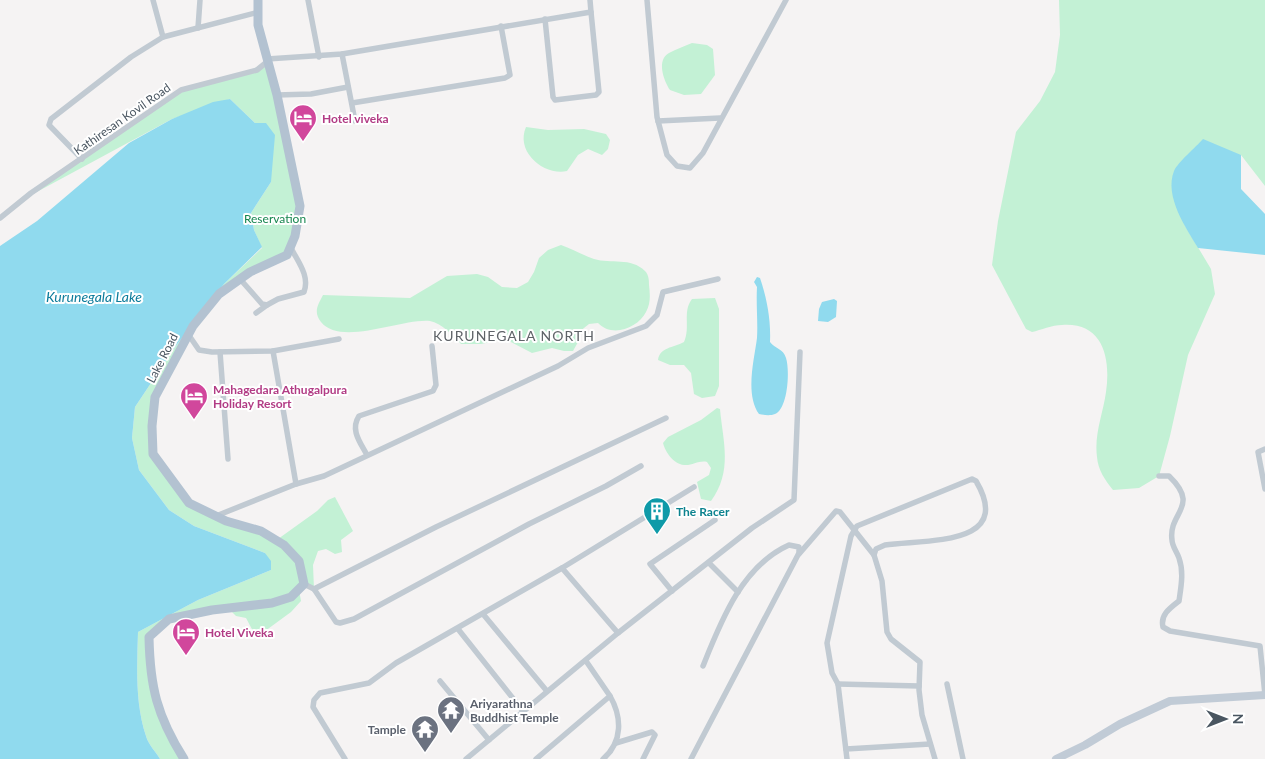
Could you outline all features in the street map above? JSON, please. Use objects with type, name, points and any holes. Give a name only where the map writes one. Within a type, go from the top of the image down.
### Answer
[{"type":"main road","points":[[258,0],[258,24],[277,95],[300,206],[291,248]]},
{"type":"main road","name":"Lake Road","points":[[291,248],[287,256],[250,272],[219,294],[188,334],[155,397],[152,426],[153,454],[189,503],[216,516],[261,531],[284,545],[299,560],[304,584]]},
{"type":"main road","points":[[184,759],[170,736],[153,695],[149,667],[149,637],[169,619],[212,610],[272,603],[291,597],[304,584]]},
{"type":"street","points":[[153,0],[163,37]]},
{"type":"street","points":[[198,28],[200,0]]},
{"type":"street","points":[[308,0],[319,57]]},
{"type":"street","points":[[545,19],[553,97],[555,100],[573,99],[599,92],[590,0]]},
{"type":"street","points":[[647,0],[658,121],[667,155],[677,166],[690,168],[703,152],[786,0]]},
{"type":"street","points":[[82,159],[57,136],[49,125],[50,119],[131,57],[163,37],[259,12]]},
{"type":"street","points":[[267,60],[342,54],[591,12]]},
{"type":"street","points":[[352,103],[505,78],[510,75],[501,26]]},
{"type":"street","points":[[342,54],[355,122]]},
{"type":"street","name":"Kathiresan Kovil Road","points":[[0,218],[31,193],[181,90],[257,70],[267,60]]},
{"type":"street","points":[[277,95],[311,94],[348,87]]},
{"type":"street","points":[[658,121],[720,118]]},
{"type":"street","points":[[256,313],[278,299],[304,292],[307,285],[305,276],[291,248]]},
{"type":"street","points":[[240,279],[262,304],[266,305]]},
{"type":"street","points":[[216,516],[296,484],[324,476],[558,366],[588,348],[646,326],[657,315],[663,292],[718,279]]},
{"type":"street","points":[[188,334],[199,350],[220,352],[273,350],[339,339]]},
{"type":"street","points":[[367,456],[356,434],[355,422],[359,416],[433,391],[436,385],[432,346]]},
{"type":"street","points":[[273,350],[296,484]]},
{"type":"street","points":[[220,352],[228,459]]},
{"type":"street","points":[[466,759],[546,690],[795,498],[800,352]]},
{"type":"street","points":[[314,589],[436,527],[666,418]]},
{"type":"street","points":[[1265,449],[1258,452],[1265,489]]},
{"type":"street","points":[[304,584],[314,589],[336,622],[340,623],[354,619],[529,524],[606,486],[640,466]]},
{"type":"street","points":[[1056,759],[1085,746],[1120,724],[1170,701],[1265,695],[1260,646],[1170,631],[1163,627],[1162,623],[1166,611],[1179,601],[1182,574],[1180,559],[1171,537],[1175,523],[1182,510],[1183,496],[1178,484],[1169,476],[1159,476]]},
{"type":"street","points":[[847,759],[838,684],[832,673],[827,643],[846,551],[854,530],[857,526],[972,479],[976,481],[982,490],[986,515],[982,525],[975,531],[953,538],[885,545],[876,549],[874,555]]},
{"type":"street","points":[[345,759],[313,707],[314,700],[320,694],[368,683],[396,663],[562,568],[694,487]]},
{"type":"street","points":[[796,558],[836,511],[840,512],[874,555],[882,581],[887,632],[891,639],[920,662],[922,715],[935,759]]},
{"type":"street","points":[[672,591],[650,564],[715,520]]},
{"type":"street","points":[[692,759],[796,558],[799,548],[795,545],[781,548],[757,568],[738,592],[703,666]]},
{"type":"street","points":[[709,563],[738,592]]},
{"type":"street","points":[[562,568],[618,633]]},
{"type":"street","points":[[483,614],[546,690]]},
{"type":"street","points":[[458,629],[523,711]]},
{"type":"street","points":[[586,661],[610,696],[619,722],[616,743],[603,759]]},
{"type":"street","points":[[440,681],[489,740]]},
{"type":"street","points":[[838,684],[920,686]]},
{"type":"street","points":[[947,684],[963,759]]},
{"type":"street","points":[[536,759],[610,696]]},
{"type":"street","points":[[616,743],[652,732],[655,735],[643,759]]},
{"type":"street","points":[[846,749],[930,744]]},
{"type":"green space","points":[[1059,0],[1265,0],[1265,186],[1241,155],[1184,224],[1211,269],[1215,294],[1188,355],[1159,476],[1139,488],[1113,490],[1100,471],[1096,449],[1107,379],[1105,355],[1101,345],[1087,329],[1076,326],[1058,325],[1032,332],[1026,329],[992,265],[998,221],[1016,132],[1040,101],[1055,72],[1060,35]]},
{"type":"green space","points":[[692,43],[707,45],[713,49],[715,75],[701,94],[684,95],[670,90],[665,81],[662,65],[665,56],[669,53]]},
{"type":"green space","name":"Reservation","points":[[268,61],[300,206],[287,255],[219,294],[193,326],[155,397],[153,454],[189,503],[278,539],[317,511],[328,500],[335,497],[353,531],[341,540],[342,552],[335,554],[326,549],[318,551],[313,565],[314,589],[304,584],[299,590],[301,601],[291,612],[261,634],[254,633],[246,618],[236,616],[228,608],[169,619],[149,637],[153,695],[184,759],[160,759],[147,739],[142,723],[137,685],[138,632],[198,600],[271,570],[265,553],[194,526],[169,510],[139,470],[132,438],[135,407],[175,347],[224,284],[262,248],[254,230],[251,213],[271,182],[255,123],[230,99],[172,119],[20,201],[181,90],[244,74]]},
{"type":"green space","points":[[526,127],[548,130],[584,129],[606,134],[610,140],[608,149],[602,155],[588,149],[578,155],[567,171],[558,172],[541,166],[528,153],[524,136]]},
{"type":"green space","points":[[561,245],[594,259],[627,262],[645,271],[649,278],[650,298],[648,309],[642,318],[631,326],[617,330],[610,330],[598,323],[589,324],[579,332],[578,342],[573,351],[552,348],[532,353],[505,339],[481,344],[461,344],[443,327],[430,321],[404,323],[373,330],[343,332],[330,329],[321,322],[317,315],[317,308],[323,295],[410,298],[447,276],[477,274],[488,277],[502,287],[517,288],[528,282],[539,258],[548,250]]},
{"type":"green space","points":[[715,298],[719,309],[719,386],[715,396],[702,398],[694,394],[691,373],[684,365],[670,365],[658,360],[664,350],[684,342],[687,331],[687,314],[692,299]]},
{"type":"green space","points":[[717,408],[720,409],[725,456],[722,479],[711,501],[701,499],[697,482],[709,475],[711,468],[707,462],[687,465],[680,464],[670,457],[663,443],[668,437],[701,420]]},
{"type":"water","name":"Kurunegala Lake","points":[[230,99],[255,123],[266,123],[275,135],[271,182],[251,213],[254,230],[262,247],[224,284],[175,347],[135,407],[132,438],[139,470],[169,510],[194,526],[265,553],[271,561],[271,570],[198,600],[138,632],[137,685],[142,723],[150,745],[160,759],[0,759],[0,246],[37,221],[129,143],[172,119],[213,102]]},
{"type":"water","points":[[1203,139],[1241,155],[1241,189],[1265,214],[1265,255],[1198,248],[1182,221],[1172,191],[1174,171]]},
{"type":"water","points":[[757,277],[760,278],[767,302],[770,342],[783,352],[787,364],[788,380],[783,405],[779,411],[771,415],[759,414],[752,397],[751,387],[757,338],[757,287],[754,282]]},
{"type":"water","points":[[834,299],[837,301],[836,317],[828,322],[818,321],[822,302]]},
{"type":"place","name":"Hotel viveka","points":[[303,142]]},
{"type":"place","name":"Mahagedara Athugalpura Holiday Resort","points":[[194,420]]},
{"type":"place","name":"The Racer","points":[[657,535]]},
{"type":"place","name":"Hotel Viveka","points":[[186,656]]},
{"type":"place","name":"Ariyarathna Buddhist Temple","points":[[451,734]]},
{"type":"place","name":"Tample","points":[[425,753]]},
{"type":"district","name":"KURUNEGALA NORTH","points":[[514,335]]}]
